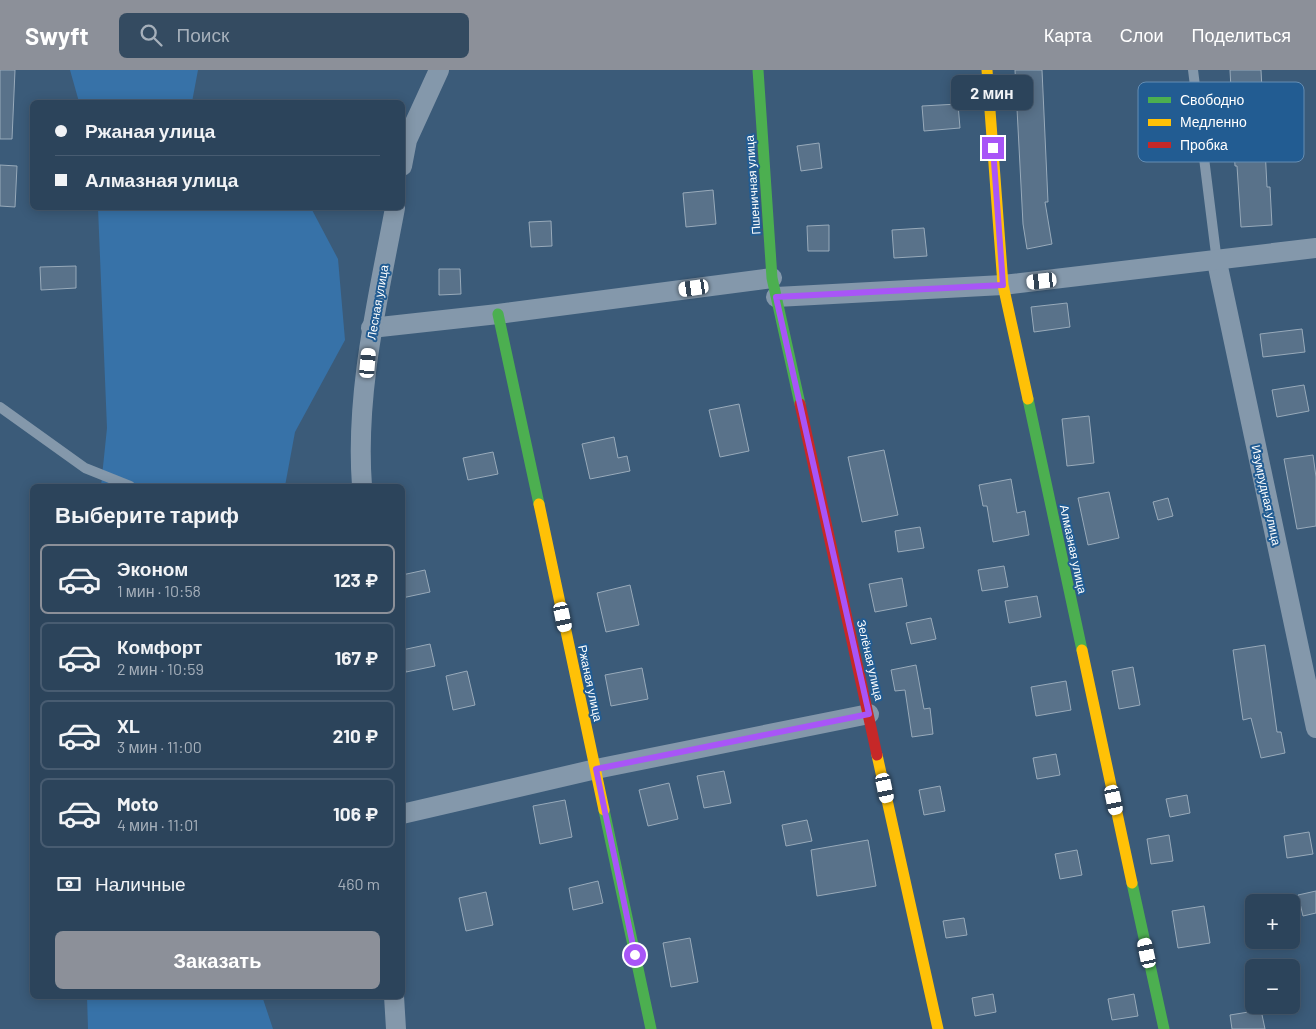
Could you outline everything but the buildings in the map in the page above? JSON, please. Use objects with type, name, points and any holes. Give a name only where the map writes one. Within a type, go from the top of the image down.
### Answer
[{"type":"street","points":[[405,150],[407,140],[439,70]]},
{"type":"street","name":"Пшеничная улица","points":[[758,70],[774,288]]},
{"type":"street","name":"Алмазная улица","points":[[987,70],[1003,285],[1164,1029]]},
{"type":"street","name":"Лесная улица","points":[[362,484],[359,451],[371,328],[395,210]]},
{"type":"street","points":[[371,328],[774,288],[1003,285],[1217,262],[1316,248]]},
{"type":"street","name":"Изумрудная улица","points":[[1217,262],[1316,728]]},
{"type":"street","name":"Зелёная улица","points":[[774,288],[938,1029]]},
{"type":"street","name":"Ржаная улица","points":[[498,314],[651,1029]]},
{"type":"street","points":[[405,813],[596,769],[869,714]]},
{"type":"street","points":[[394,999],[396,1029]]},
{"type":"lane","points":[[1204,162],[1217,262]]},
{"type":"lane","points":[[0,407],[85,468],[125,484]]},
{"type":"shaded area","points":[[70,70],[198,70],[192,100],[78,100]]},
{"type":"shaded area","points":[[98,210],[312,210],[338,259],[345,340],[295,432],[285,484],[101,484],[107,428]]},
{"type":"shaded area","points":[[87,999],[263,999],[273,1029],[88,1029]]},
{"type":"traffic: fast","points":[[758,70],[772,278],[800,404]]},
{"type":"traffic: fast","points":[[498,314],[539,504]]},
{"type":"traffic: fast","points":[[1028,399],[1082,650]]},
{"type":"traffic: fast","points":[[604,810],[651,1029]]},
{"type":"traffic: fast","points":[[1132,883],[1164,1029]]},
{"type":"traffic: slow","points":[[987,70],[1003,285],[1028,399]]},
{"type":"traffic: slow","points":[[539,504],[604,810]]},
{"type":"traffic: slow","points":[[1082,650],[1132,883]]},
{"type":"traffic: slow","points":[[877,755],[938,1029]]},
{"type":"traffic: jam","points":[[800,404],[877,755]]},
{"type":"route","points":[[635,955],[596,769],[869,714],[776,297],[1003,285],[993,148]]}]
